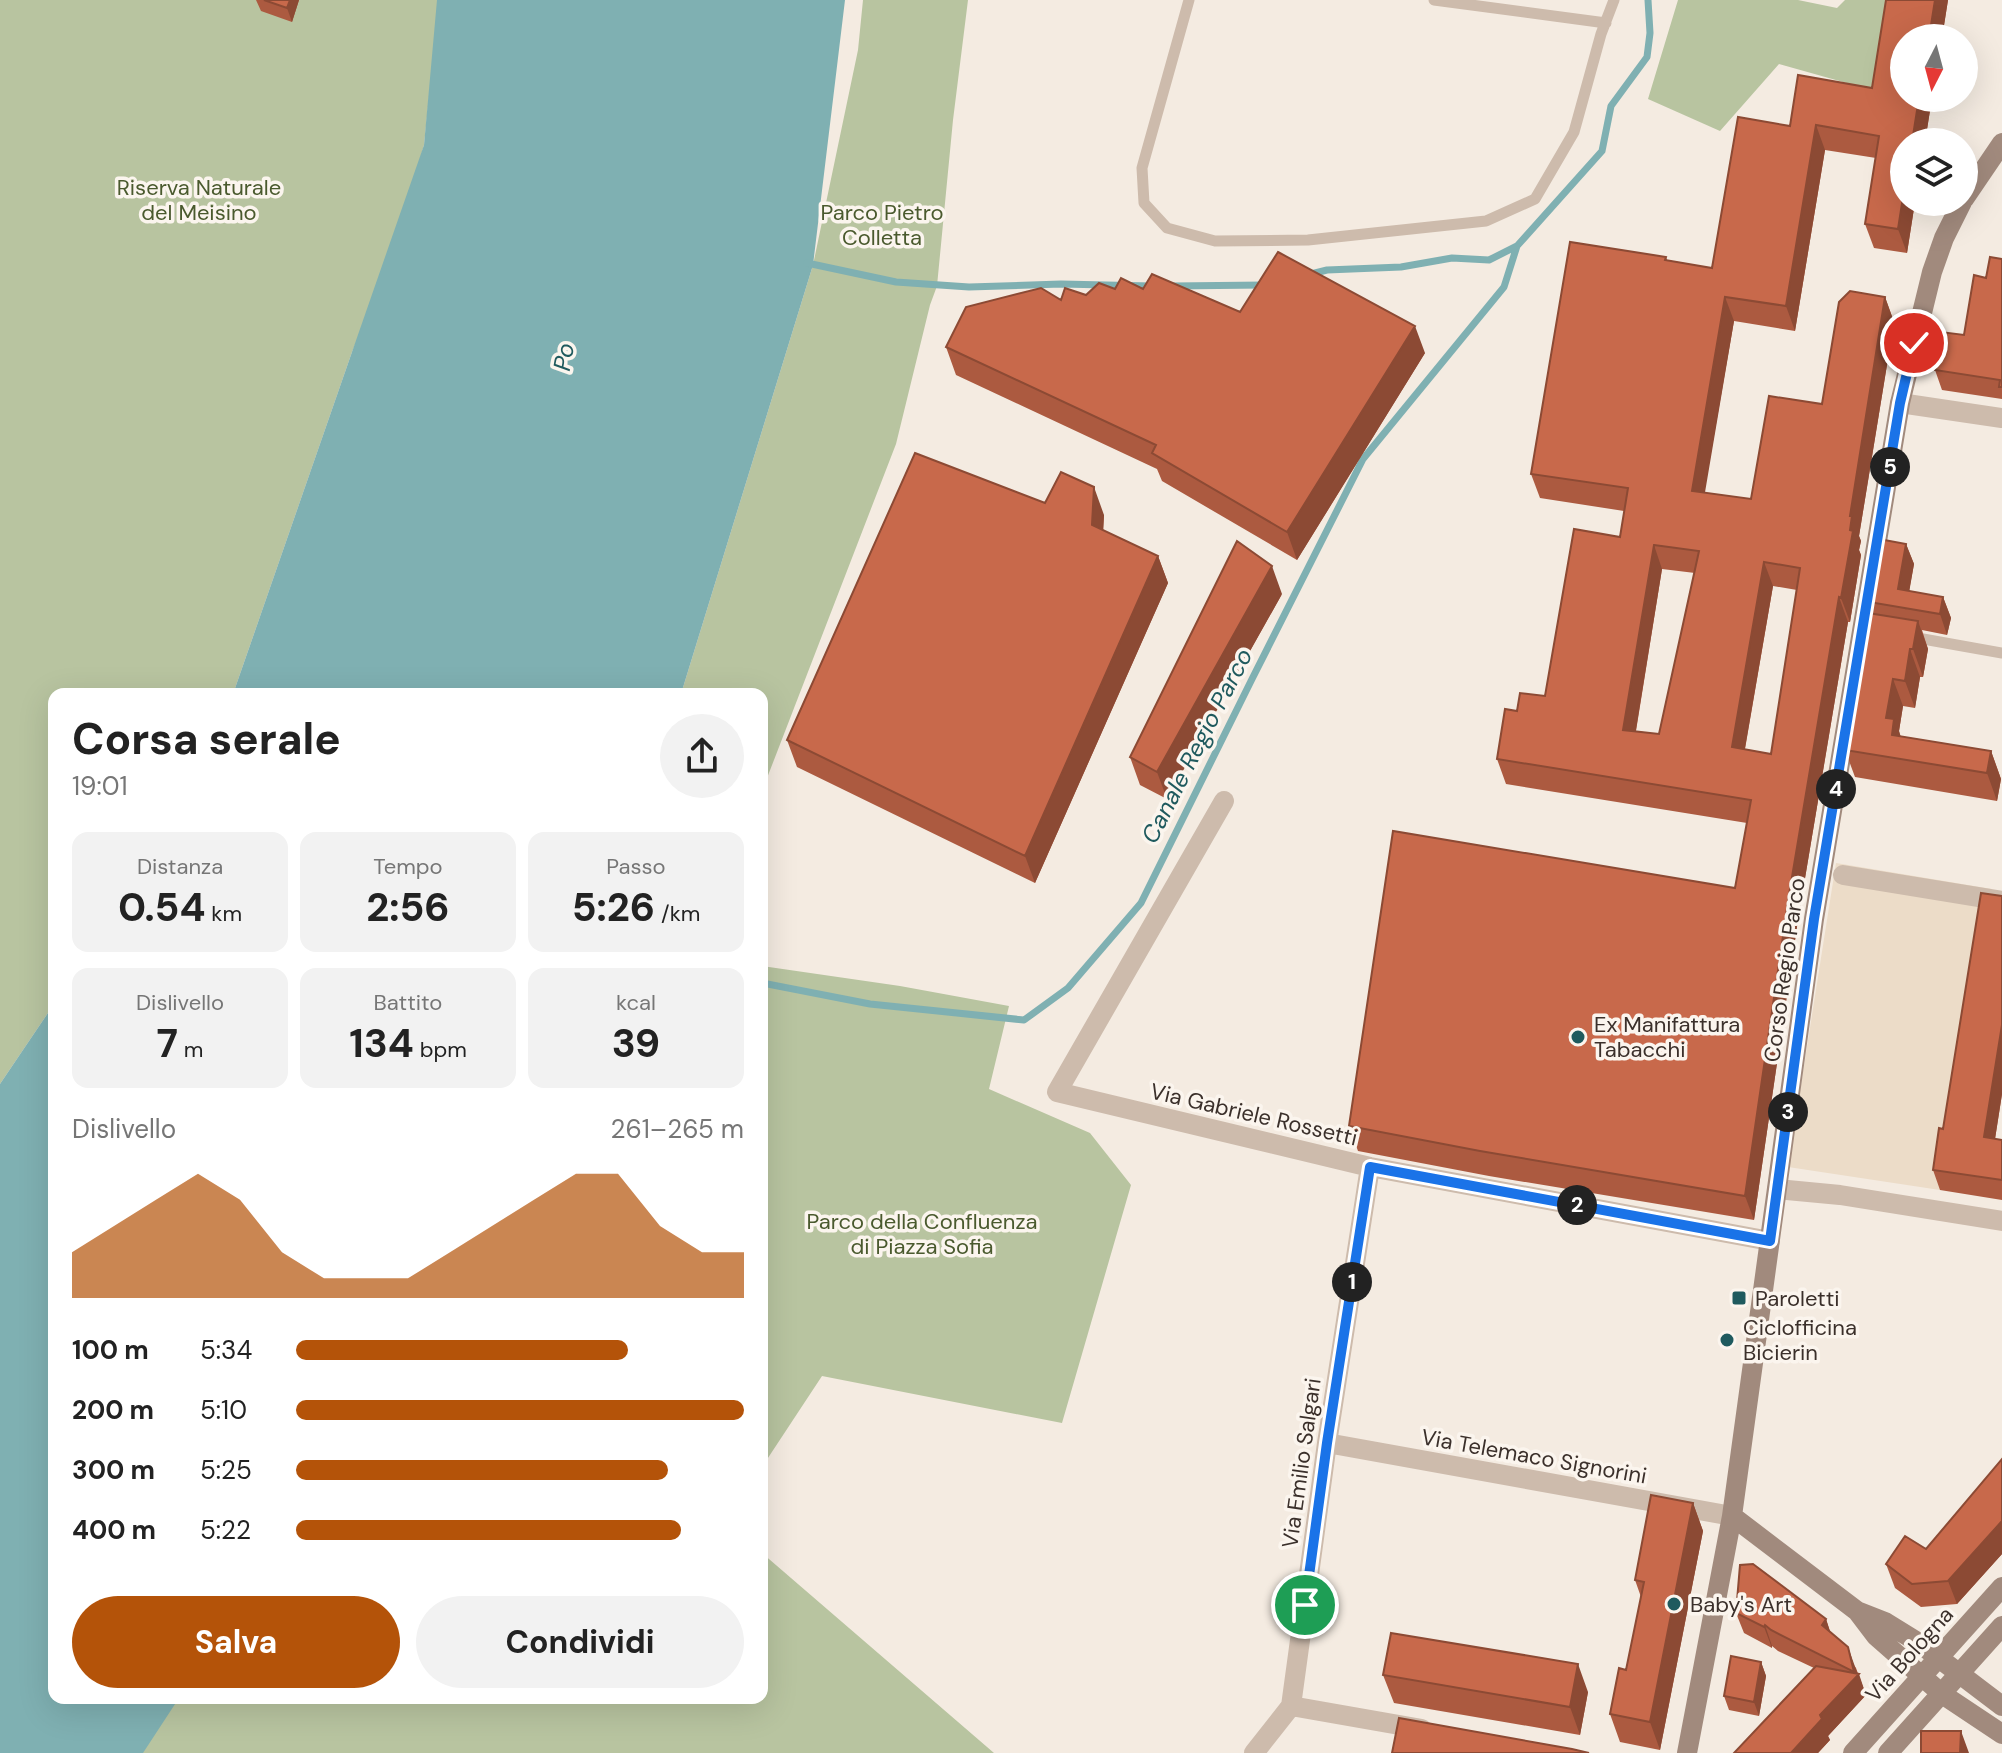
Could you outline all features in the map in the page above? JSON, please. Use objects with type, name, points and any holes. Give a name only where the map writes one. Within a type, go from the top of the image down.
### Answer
[{"type":"street","name":"Corso Regio Parco","points":[[1978,178],[2002,143]]},
{"type":"street","name":"Corso Regio Parco","points":[[1687,1753],[1732,1516],[1814,919],[1871,630],[1900,403],[1932,272],[1955,216]]},
{"type":"street","points":[[1900,403],[2002,418]]},
{"type":"street","name":"Via Gabriele Rossetti","points":[[1224,801],[1057,1092],[1370,1167],[1770,1241]]},
{"type":"street","points":[[1843,875],[2002,901]]},
{"type":"street","name":"Via Emilio Salgari","points":[[1291,1706],[1327,1443],[1370,1167]]},
{"type":"street","points":[[1777,1189],[1840,1195],[2002,1221]]},
{"type":"street","name":"Via Telemaco Signorini","points":[[1327,1443],[1732,1516]]},
{"type":"street","points":[[1732,1516],[1857,1611],[1876,1636],[1942,1694],[2002,1734]]},
{"type":"street","name":"Via Bologna","points":[[1853,1753],[2002,1587]]},
{"type":"street","points":[[1857,1611],[1885,1622],[1938,1657],[2002,1706]]},
{"type":"street","points":[[1888,1753],[2002,1626]]},
{"type":"street","points":[[1254,1753],[1291,1706],[1439,1732]]},
{"type":"lane","points":[[1189,0],[1142,168],[1144,203],[1167,228],[1215,241],[1308,240],[1486,221],[1535,199],[1574,132],[1614,0]]},
{"type":"lane","points":[[1434,0],[1606,23]]},
{"type":"lane","points":[[1894,634],[2002,653]]},
{"type":"green space","name":"Riserva Naturale del Meisino","points":[[0,0],[439,0],[424,145],[392,256],[352,352],[235,688],[48,688],[48,1013],[0,1084]]},
{"type":"green space","name":"Parco Pietro Colletta","points":[[863,0],[968,0],[937,286],[896,444],[768,775],[768,688],[683,688],[813,265],[858,50]]},
{"type":"green space","points":[[1678,0],[1798,0],[1837,8],[1845,0],[1894,0],[1875,91],[1779,64],[1720,131],[1648,99]]},
{"type":"green space","name":"Parco della Confluenza di Piazza Sofia","points":[[768,967],[1009,1006],[989,1089],[1090,1133],[1131,1185],[1062,1423],[822,1376],[768,1458]]},
{"type":"green space","points":[[768,1558],[994,1753],[141,1753],[172,1704],[768,1704]]},
{"type":"shaded area","points":[[1836,863],[1992,889],[1951,1150],[1947,1150],[1940,1190],[1788,1167]]},
{"type":"water","name":"Po","points":[[437,0],[845,0],[813,265],[683,688],[235,688],[424,145]]},
{"type":"water","points":[[48,1013],[48,1704],[175,1704],[143,1753],[0,1753],[0,1084]]},
{"type":"building","points":[[264,0],[290,0],[287,8]]},
{"type":"building","points":[[1886,0],[1935,0],[1931,24],[1890,24],[1890,112],[1917,112],[1914,128],[1890,128],[1890,216],[1900,216],[1898,229],[1865,224],[1879,136],[1816,125],[1786,306],[1725,297],[1692,491],[1751,499],[1769,396],[1822,404],[1839,302],[1850,291],[1885,297],[1850,516],[1850,530],[1853,531],[1789,895],[1745,1196],[1349,1126],[1393,831],[1735,888],[1751,800],[1497,759],[1505,709],[1517,711],[1520,693],[1545,696],[1574,529],[1620,537],[1628,488],[1531,474],[1570,242],[1666,257],[1665,260],[1712,268],[1738,117],[1790,126],[1798,75],[1872,88]],"holes":[[[1654,545],[1699,551],[1659,734],[1623,730]],[[1764,562],[1800,568],[1771,754],[1732,747]]]},
{"type":"building","points":[[1278,252],[1415,326],[1287,532],[1152,453],[1156,445],[946,347],[966,307],[1041,288],[1061,300],[1065,288],[1086,295],[1099,283],[1115,289],[1121,278],[1143,289],[1152,274],[1240,312]]},
{"type":"building","points":[[1990,257],[2002,259],[2002,387],[1999,387],[2000,380],[1935,370],[1941,332],[1964,335],[1974,275],[1986,278]]},
{"type":"building","points":[[915,453],[1045,503],[1061,472],[1094,487],[1092,525],[1158,556],[1025,856],[787,740]]},
{"type":"building","points":[[1879,539],[1906,544],[1898,589],[1943,597],[1940,614],[1869,602]]},
{"type":"building","points":[[1237,541],[1272,566],[1157,772],[1130,757]]},
{"type":"building","points":[[1868,613],[1918,621],[1905,681],[1893,679],[1886,718],[1894,719],[1892,735],[1991,751],[1987,773],[1845,750]]},
{"type":"building","points":[[1981,893],[2002,896],[2002,1025],[1984,1137],[2002,1140],[2002,1180],[1933,1170],[1939,1128],[1943,1129]]},
{"type":"building","points":[[2002,1459],[2002,1521],[1948,1581],[1912,1584],[1886,1564],[1905,1536],[1926,1549]]},
{"type":"building","points":[[1651,1495],[1693,1503],[1650,1722],[1610,1714],[1619,1668],[1626,1670],[1644,1582],[1635,1580]]},
{"type":"building","points":[[1753,1564],[1826,1619],[1822,1625],[1848,1647],[1854,1672],[1736,1613],[1740,1565]]},
{"type":"building","points":[[1391,1633],[1578,1664],[1570,1707],[1383,1675]]},
{"type":"building","points":[[1731,1656],[1761,1662],[1754,1702],[1724,1696]]},
{"type":"building","points":[[1816,1666],[1859,1674],[1820,1715],[1822,1719],[1791,1753],[1734,1753]]},
{"type":"building","points":[[1399,1718],[1572,1749],[1589,1753],[1392,1753]]},
{"type":"building","points":[[1921,1731],[1961,1731],[1960,1753],[1921,1753]]},
{"type":"waterway","name":"Canale Regio Parco","points":[[1311,274],[1327,270],[1401,267],[1452,258],[1489,260],[1517,246],[1602,151],[1611,106],[1647,57],[1650,33],[1648,0]]},
{"type":"waterway","name":"Canale Regio Parco","points":[[768,984],[870,1004],[1024,1020],[1068,988],[1141,903],[1363,459],[1504,287],[1517,246]]},
{"type":"waterway","name":"Canale Regio Parco","points":[[807,263],[896,282],[969,287],[1061,284],[1152,286]]},
{"type":"waterway","name":"Canale Regio Parco","points":[[1172,286],[1264,285]]},
{"type":"place","name":"Ex Manifattura Tabacchi","points":[[1578,1037]]},
{"type":"place","name":"Paroletti","points":[[1739,1298]]},
{"type":"place","name":"Ciclofficina Bicierin","points":[[1727,1340]]},
{"type":"place","name":"Baby's Art","points":[[1674,1604]]},
{"type":"route","points":[[1305,1605],[1370,1167],[1770,1241],[1817,902],[1900,403],[1914,343]]}]
